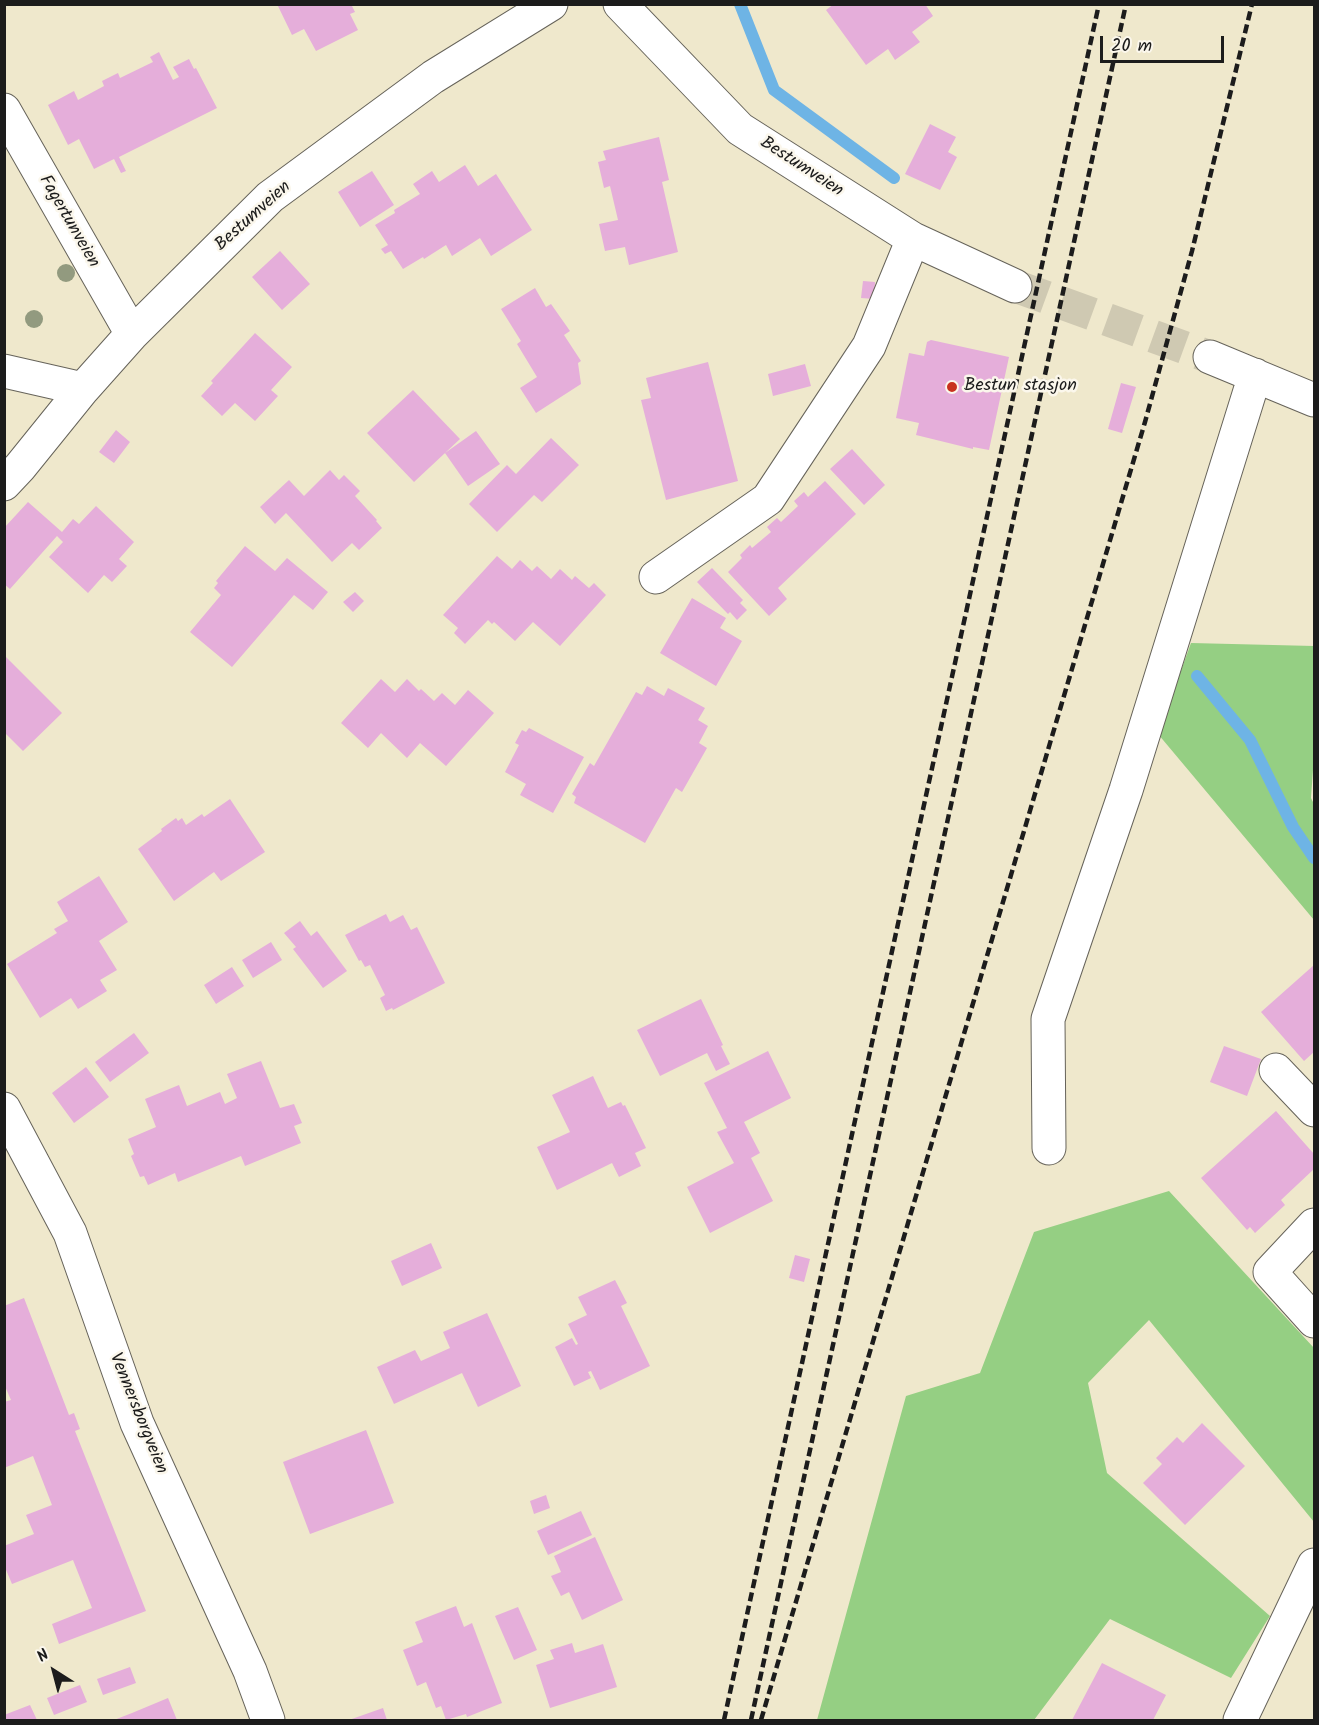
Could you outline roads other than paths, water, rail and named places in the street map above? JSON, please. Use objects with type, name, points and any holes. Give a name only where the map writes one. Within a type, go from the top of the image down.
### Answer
[{"type":"street","name":"Bestumveien","points":[[4,484],[132,334],[270,197],[433,77],[551,4]]},
{"type":"street","name":"Bestumveien","points":[[620,4],[740,129],[914,240],[1015,286]]},
{"type":"street","name":"Fagertunveien","points":[[4,110],[132,334]]},
{"type":"street","points":[[656,577],[768,499],[869,346],[914,240]]},
{"type":"street","points":[[1210,357],[1314,400]]},
{"type":"street","points":[[4,370],[83,389]]},
{"type":"street","points":[[1049,1148],[1048,1019],[1126,789],[1255,375]]},
{"type":"street","points":[[1276,1070],[1314,1110]]},
{"type":"street","name":"Vennersborgveien","points":[[4,1109],[70,1233],[138,1423],[250,1671],[268,1720]]},
{"type":"street","points":[[1314,1225],[1270,1272],[1314,1321]]},
{"type":"street","points":[[1240,1720],[1314,1564]]},
{"type":"waterway","points":[[740,4],[774,90],[894,178]]},
{"type":"waterway","points":[[1197,676],[1250,740],[1293,827],[1314,858]]},
{"type":"tunnel","points":[[1015,286],[1210,357]]},
{"type":"railway","points":[[724,1720],[1099,4]]},
{"type":"railway","points":[[751,1720],[1126,4]]},
{"type":"railway","points":[[761,1720],[1145,422],[1192,251],[1252,4]]},
{"type":"place","name":"Bestun stasjon","points":[[952,387]]}]
